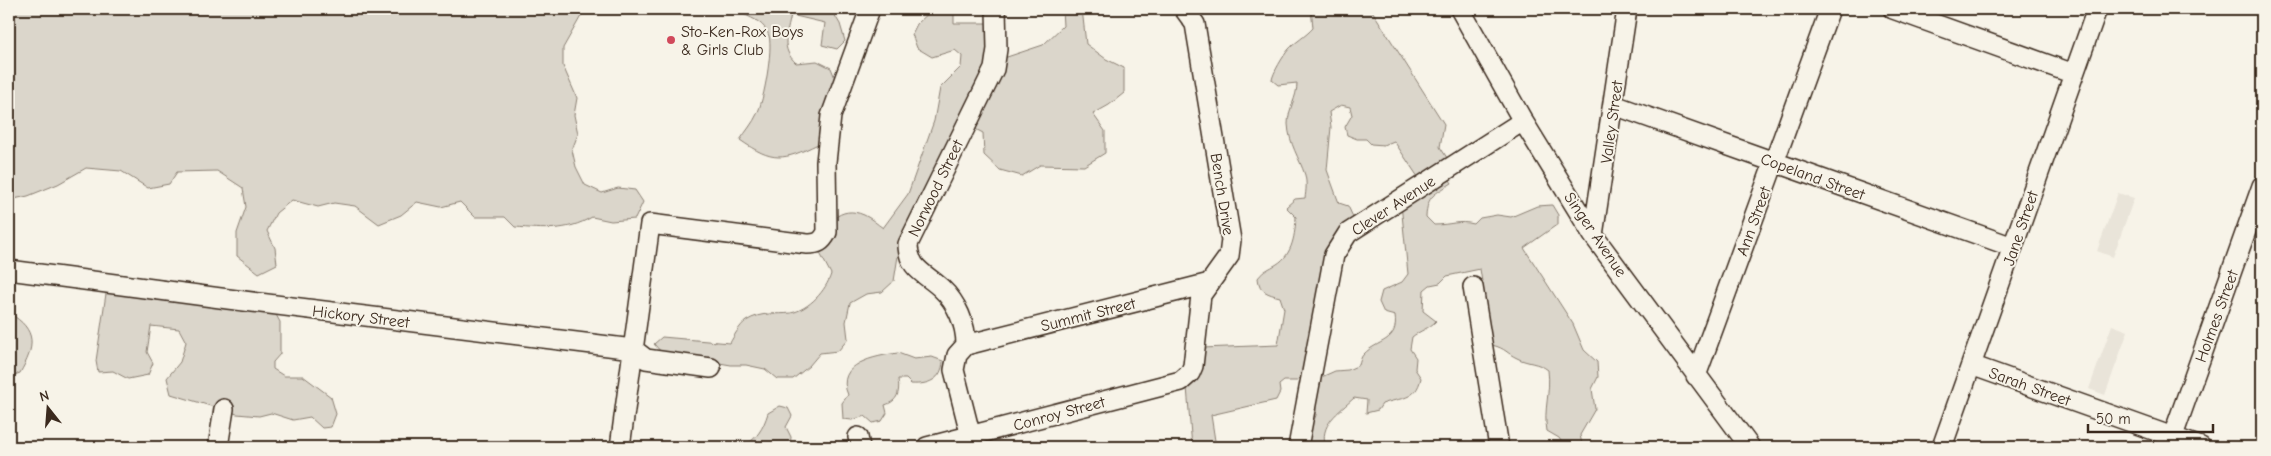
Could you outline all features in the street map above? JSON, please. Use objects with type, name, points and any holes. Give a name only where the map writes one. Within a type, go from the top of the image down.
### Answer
[{"type":"street","points":[[620,447],[650,224],[807,244],[818,244],[823,240],[827,232],[826,162],[831,116],[870,9]]},
{"type":"street","name":"Norwood Street","points":[[966,345],[966,331],[957,308],[942,289],[915,267],[908,256],[908,244],[994,69],[997,49],[996,9]]},
{"type":"street","name":"Bench Drive","points":[[1184,9],[1195,24],[1231,240],[1229,256],[1201,295],[1193,366],[1190,373]]},
{"type":"street","name":"Singer Avenue","points":[[1460,9],[1524,122],[1593,235],[1750,447]]},
{"type":"street","name":"Valley Street","points":[[1593,235],[1627,9]]},
{"type":"street","name":"Ann Street","points":[[1696,376],[1830,9]]},
{"type":"street","points":[[1893,9],[2074,74]]},
{"type":"street","name":"Jane Street","points":[[1942,447],[2097,9]]},
{"type":"street","name":"Copeland Street","points":[[1614,105],[2013,248]]},
{"type":"street","name":"Clever Avenue","points":[[1298,447],[1334,255],[1348,233],[1524,122]]},
{"type":"street","name":"Holmes Street","points":[[2171,442],[2262,186]]},
{"type":"street","name":"Hickory Street","points":[[9,270],[633,349],[646,359],[711,368]]},
{"type":"street","name":"Summit Street","points":[[966,345],[1210,283]]},
{"type":"street","points":[[1473,287],[1499,447]]},
{"type":"street","points":[[966,345],[957,355],[954,370],[971,437]]},
{"type":"street","name":"Sarah Street","points":[[1971,365],[2171,442],[2201,447]]},
{"type":"street","name":"Conroy Street","points":[[927,447],[1181,381],[1190,373]]},
{"type":"street","points":[[218,447],[224,409]]},
{"type":"shaded area","points":[[9,9],[585,9],[563,48],[563,66],[577,98],[574,115],[578,134],[572,150],[576,167],[585,185],[602,193],[618,188],[635,190],[643,202],[635,219],[611,221],[592,217],[573,225],[545,229],[515,227],[505,217],[475,217],[460,202],[441,207],[417,202],[401,215],[379,224],[355,206],[334,203],[318,207],[292,200],[276,213],[267,231],[275,248],[277,264],[259,273],[237,256],[237,233],[246,207],[243,188],[217,171],[177,172],[169,184],[148,188],[121,171],[86,168],[58,184],[28,196],[9,200]]},
{"type":"shaded area","points":[[743,9],[831,9],[840,24],[845,41],[837,49],[822,45],[825,23],[791,15],[787,35],[786,46],[796,63],[817,61],[831,68],[837,83],[822,123],[818,144],[796,154],[778,157],[761,153],[740,140],[754,121],[760,107],[770,52],[769,36],[765,28],[759,22],[743,14]]},
{"type":"shaded area","points":[[933,9],[954,9],[954,23],[992,23],[1004,58],[1043,45],[1063,26],[1062,9],[1082,9],[1086,44],[1106,59],[1124,68],[1124,93],[1109,105],[1093,114],[1105,131],[1105,153],[1084,166],[1040,165],[1022,176],[1000,170],[984,155],[983,133],[960,121],[898,256],[894,281],[882,292],[866,294],[850,303],[846,322],[848,339],[838,351],[820,353],[809,366],[793,379],[777,379],[765,369],[746,365],[731,365],[662,353],[654,344],[662,337],[730,343],[742,325],[752,318],[763,315],[791,313],[804,308],[821,293],[831,274],[814,242],[829,223],[841,214],[855,212],[864,215],[883,228],[908,194],[934,121],[940,88],[961,67],[962,56],[955,50],[932,57],[917,48],[912,34],[917,24]]},
{"type":"shaded area","points":[[1311,9],[1371,9],[1444,124],[1440,147],[1451,164],[1422,183],[1394,141],[1384,145],[1371,144],[1366,139],[1357,139],[1347,135],[1345,127],[1352,115],[1350,107],[1341,105],[1329,112],[1331,127],[1327,170],[1339,203],[1348,206],[1353,217],[1307,371],[1297,381],[1284,381],[1279,385],[1280,392],[1276,400],[1211,415],[1216,447],[1192,447],[1187,387],[1202,348],[1278,345],[1284,309],[1280,297],[1262,289],[1258,278],[1287,255],[1294,237],[1296,217],[1286,207],[1295,199],[1305,198],[1306,184],[1305,175],[1290,138],[1288,124],[1297,83],[1278,85],[1272,80],[1276,69],[1287,52],[1313,28]]},
{"type":"shaded area","points":[[1446,174],[1452,183],[1433,196],[1428,204],[1426,217],[1434,225],[1474,224],[1480,218],[1497,215],[1511,217],[1537,206],[1552,205],[1558,215],[1558,224],[1524,248],[1573,324],[1584,350],[1597,362],[1598,377],[1592,389],[1595,409],[1580,435],[1582,444],[1586,447],[1565,447],[1559,438],[1547,431],[1548,370],[1521,360],[1492,345],[1480,269],[1447,276],[1440,283],[1430,285],[1424,290],[1423,311],[1436,321],[1412,337],[1410,349],[1416,358],[1415,369],[1421,378],[1415,391],[1407,397],[1382,404],[1378,410],[1366,413],[1367,400],[1354,398],[1331,419],[1327,426],[1324,439],[1326,447],[1303,447],[1305,430],[1316,415],[1314,392],[1317,379],[1335,371],[1348,370],[1359,365],[1363,355],[1369,349],[1386,340],[1394,331],[1395,316],[1384,313],[1379,302],[1382,291],[1402,282],[1408,274],[1401,204]]},
{"type":"shaded area","points":[[2118,193],[2134,198],[2113,257],[2097,251]]},
{"type":"shaded area","points":[[107,287],[274,311],[280,322],[280,354],[273,362],[273,369],[284,376],[303,376],[331,397],[336,414],[331,427],[322,428],[310,417],[293,420],[271,413],[259,416],[237,414],[171,394],[167,378],[180,362],[186,342],[179,329],[151,326],[147,352],[153,363],[148,375],[128,379],[113,371],[98,372],[96,361]]},
{"type":"shaded area","points":[[9,313],[25,326],[31,340],[31,347],[20,373],[9,377]]},
{"type":"shaded area","points":[[2112,325],[2128,331],[2105,395],[2089,389]]},
{"type":"shaded area","points":[[898,353],[914,359],[932,357],[943,361],[940,373],[933,380],[923,383],[911,384],[906,379],[898,379],[899,388],[897,395],[893,401],[885,405],[887,413],[882,421],[873,423],[865,416],[852,420],[843,419],[842,403],[848,395],[845,384],[847,375],[852,368],[869,359]]},
{"type":"shaded area","points":[[780,406],[788,408],[792,416],[786,427],[791,437],[790,447],[742,447],[752,441],[759,433],[768,413]]},
{"type":"place","name":"Sto-Ken-Rox Boys & Girls Club","points":[[671,40]]}]
